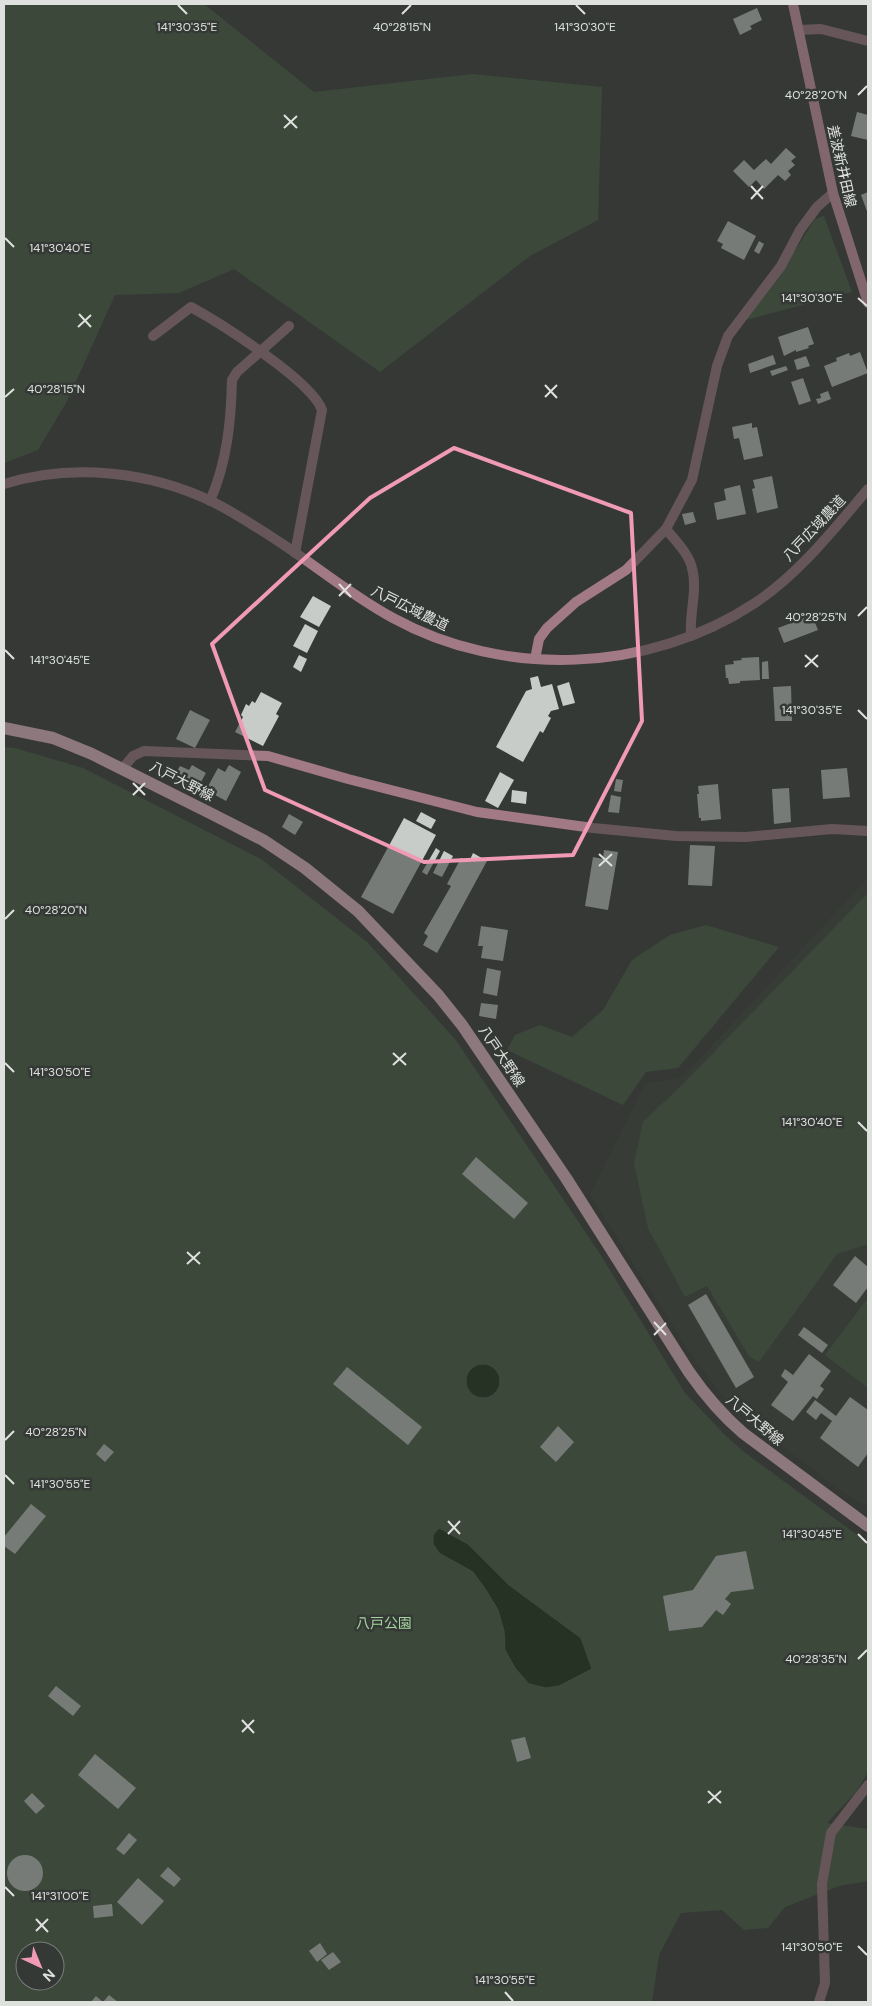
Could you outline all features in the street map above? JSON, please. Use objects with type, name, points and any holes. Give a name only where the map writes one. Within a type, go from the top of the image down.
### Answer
[{"type":"main road","name":"差波新井田線","points":[[793,4],[832,193],[868,303]]},
{"type":"main road","name":"八戸大野線","points":[[4,728],[53,738],[123,768],[263,840],[305,868],[358,911],[438,995],[462,1025],[566,1178],[708,1399],[725,1418],[743,1433],[868,1526]]},
{"type":"street","points":[[798,30],[820,29],[868,41]]},
{"type":"street","points":[[535,659],[539,639],[547,628],[576,602],[626,570],[666,529],[692,480],[717,366],[728,336],[781,266],[800,230],[832,193]]},
{"type":"street","points":[[153,336],[191,307],[260,351],[300,384],[319,403],[322,410],[296,553]]},
{"type":"street","points":[[210,501],[220,480],[227,452],[232,380],[236,372],[289,326]]},
{"type":"street","name":"八戸広域農道","points":[[4,484],[43,475],[96,472],[125,475],[187,491],[210,501],[249,523],[296,553],[361,599],[421,632],[452,644],[481,651],[535,659],[572,660],[612,657],[657,648],[691,636],[755,602],[814,552],[868,489]]},
{"type":"street","points":[[666,529],[692,567],[694,579],[690,622],[691,636]]},
{"type":"street","points":[[123,768],[133,756],[144,752],[268,756],[348,779],[477,812],[593,828],[676,836],[746,837],[832,828],[868,831]]},
{"type":"street","points":[[819,2002],[825,1984],[822,1884],[831,1833],[868,1785]]},
{"type":"highlighted area","points":[[454,448],[631,513],[642,721],[573,855],[424,862],[265,790],[212,644],[370,498]]},
{"type":"shaded area","points":[[868,878],[868,1506],[848,1496],[760,1429],[726,1400],[693,1357],[590,1195],[645,1084],[682,1078]]},
{"type":"shaded area","points":[[483,1364],[495,1369],[500,1381],[495,1393],[483,1398],[471,1393],[466,1381],[471,1369]]},
{"type":"shaded area","points":[[439,1528],[468,1544],[509,1585],[581,1638],[592,1669],[559,1686],[546,1688],[529,1684],[515,1668],[505,1650],[504,1631],[498,1610],[486,1590],[473,1572],[439,1553],[433,1544],[433,1535]]},
{"type":"green space","points":[[4,4],[204,4],[314,92],[473,74],[602,87],[598,220],[530,256],[380,372],[234,269],[179,293],[115,295],[67,401],[38,450],[4,463]]},
{"type":"green space","points":[[824,216],[852,292],[746,320],[782,271],[815,219]]},
{"type":"green space","name":"八戸公園","points":[[4,747],[15,748],[83,768],[261,859],[367,942],[455,1039],[600,1254],[685,1393],[744,1452],[868,1543],[868,1772],[856,1792],[827,1823],[868,1829],[868,1881],[839,1886],[785,1907],[768,1928],[744,1930],[722,1910],[681,1913],[659,1955],[652,2002],[4,2002]]},
{"type":"green space","points":[[868,893],[868,1244],[837,1254],[759,1362],[749,1356],[707,1286],[685,1297],[648,1228],[634,1163],[643,1122],[684,1083]]},
{"type":"green space","points":[[706,925],[779,947],[678,1068],[646,1072],[623,1105],[507,1050],[515,1035],[540,1025],[572,1037],[603,1010],[632,960],[670,935]]},
{"type":"green space","points":[[868,1298],[868,1388],[825,1355]]},
{"type":"building","points":[[757,8],[762,20],[750,26],[752,29],[740,35],[733,19]]},
{"type":"building","points":[[857,112],[868,115],[868,140],[851,136]]},
{"type":"building","points":[[786,148],[796,157],[791,161],[795,165],[788,171],[791,175],[785,181],[778,175],[764,189],[756,180],[749,187],[733,171],[744,160],[754,170],[766,159],[771,164]]},
{"type":"building","points":[[868,192],[868,214],[861,195]]},
{"type":"building","points":[[728,221],[756,236],[744,260],[721,248],[723,244],[717,241]]},
{"type":"building","points":[[759,241],[764,244],[759,254],[754,251]]},
{"type":"building","points":[[808,327],[814,344],[808,346],[809,348],[796,352],[796,350],[784,356],[778,337]]},
{"type":"building","points":[[860,352],[868,373],[832,387],[824,366],[837,361],[836,358],[849,353],[850,356]]},
{"type":"building","points":[[773,355],[776,364],[750,373],[748,364]]},
{"type":"building","points":[[806,356],[810,366],[797,370],[794,360]]},
{"type":"building","points":[[786,366],[788,370],[772,376],[770,371]]},
{"type":"building","points":[[803,378],[811,401],[799,405],[791,382]]},
{"type":"building","points":[[828,391],[831,399],[818,404],[816,399],[821,398],[820,394]]},
{"type":"building","points":[[752,423],[752,428],[757,427],[763,456],[744,460],[739,438],[734,439],[732,427]]},
{"type":"building","points":[[772,476],[778,508],[757,513],[752,489],[755,488],[753,480]]},
{"type":"building","points":[[740,485],[746,514],[717,520],[714,503],[726,500],[724,489]]},
{"type":"building","points":[[693,512],[696,522],[685,525],[682,514]]},
{"type":"building","points":[[313,596],[331,606],[319,627],[300,617]]},
{"type":"building","points":[[812,615],[818,630],[784,643],[778,628]]},
{"type":"building","points":[[305,624],[318,631],[307,653],[293,646]]},
{"type":"building","points":[[299,655],[307,659],[301,672],[293,667]]},
{"type":"building","points":[[759,657],[760,680],[740,681],[740,683],[729,684],[728,678],[726,678],[725,665],[734,664],[733,661],[742,660],[741,658]]},
{"type":"building","points":[[768,661],[769,679],[762,679],[762,662]]},
{"type":"building","points":[[538,676],[541,687],[552,684],[559,709],[551,711],[548,716],[551,718],[543,733],[540,731],[523,762],[496,747],[526,691],[532,689],[530,678]]},
{"type":"building","points":[[569,682],[575,703],[563,706],[557,686]]},
{"type":"building","points":[[791,686],[792,721],[775,721],[773,687]]},
{"type":"building","points":[[261,692],[282,703],[276,714],[279,716],[263,746],[235,732],[243,717],[241,715],[246,704],[249,706],[252,701],[255,703]]},
{"type":"building","points":[[190,710],[210,720],[195,748],[176,739]]},
{"type":"building","points":[[192,765],[206,773],[196,791],[173,778],[180,766],[189,770]]},
{"type":"building","points":[[229,765],[241,772],[226,801],[206,790],[218,768],[225,772]]},
{"type":"building","points":[[847,768],[850,797],[823,799],[821,770]]},
{"type":"building","points":[[500,772],[514,780],[498,808],[485,801]]},
{"type":"building","points":[[616,779],[623,780],[621,792],[614,791]]},
{"type":"building","points":[[718,784],[721,819],[701,821],[701,818],[699,818],[698,786]]},
{"type":"building","points":[[789,788],[791,822],[774,824],[772,789]]},
{"type":"building","points":[[512,790],[527,792],[526,804],[511,802]]},
{"type":"building","points":[[611,795],[621,797],[619,813],[608,812]]},
{"type":"building","points":[[421,812],[436,820],[431,829],[416,821]]},
{"type":"building","points":[[289,814],[303,822],[295,835],[282,827]]},
{"type":"building","points":[[404,818],[436,835],[393,914],[361,897]]},
{"type":"building","points":[[690,845],[715,846],[712,886],[688,885]]},
{"type":"building","points":[[436,848],[440,851],[427,875],[422,872]]},
{"type":"building","points":[[604,850],[618,852],[608,910],[585,906],[593,857],[603,859]]},
{"type":"building","points":[[444,851],[453,856],[442,877],[433,873]]},
{"type":"building","points":[[473,853],[487,861],[437,953],[423,945],[428,936],[424,933],[451,886],[447,884],[461,858],[469,862]]},
{"type":"building","points":[[481,926],[508,930],[503,961],[481,958],[483,946],[478,946]]},
{"type":"building","points":[[487,968],[501,971],[497,996],[483,993]]},
{"type":"building","points":[[481,1003],[498,1005],[496,1019],[479,1016]]},
{"type":"building","points":[[476,1157],[528,1203],[514,1219],[462,1174]]},
{"type":"building","points":[[855,1256],[868,1267],[868,1287],[856,1303],[833,1285]]},
{"type":"building","points":[[706,1294],[754,1377],[736,1388],[688,1305]]},
{"type":"building","points":[[804,1327],[828,1345],[822,1353],[798,1335]]},
{"type":"building","points":[[809,1354],[831,1371],[820,1386],[824,1389],[817,1399],[813,1396],[793,1421],[771,1405],[788,1382],[781,1376],[785,1369],[793,1375]]},
{"type":"building","points":[[347,1367],[422,1427],[408,1445],[333,1384]]},
{"type":"building","points":[[850,1397],[868,1410],[868,1453],[858,1467],[820,1438],[832,1421],[821,1413],[816,1420],[806,1412],[815,1400],[836,1416]]},
{"type":"building","points":[[558,1426],[574,1442],[556,1462],[540,1447]]},
{"type":"building","points":[[104,1444],[114,1452],[105,1462],[96,1454]]},
{"type":"building","points":[[31,1504],[46,1516],[15,1554],[4,1546],[4,1537]]},
{"type":"building","points":[[746,1551],[754,1589],[731,1592],[725,1599],[731,1604],[723,1615],[716,1610],[702,1627],[669,1631],[663,1596],[693,1590],[716,1556]]},
{"type":"building","points":[[56,1686],[81,1706],[73,1716],[48,1696]]},
{"type":"building","points":[[525,1737],[531,1758],[517,1762],[511,1740]]},
{"type":"building","points":[[95,1754],[136,1788],[118,1809],[78,1775]]},
{"type":"building","points":[[32,1793],[45,1806],[36,1814],[24,1801]]},
{"type":"building","points":[[129,1833],[137,1840],[124,1855],[116,1849]]},
{"type":"building","points":[[25,1855],[32,1856],[38,1860],[42,1866],[42,1880],[38,1886],[32,1890],[25,1891],[18,1890],[12,1886],[8,1880],[7,1873],[8,1866],[12,1860],[18,1856]]},
{"type":"building","points":[[168,1867],[181,1879],[174,1887],[160,1876]]},
{"type":"building","points":[[138,1878],[164,1901],[142,1925],[117,1902]]},
{"type":"building","points":[[112,1904],[113,1916],[94,1918],[93,1906]]},
{"type":"building","points":[[320,1943],[327,1954],[317,1962],[309,1951]]},
{"type":"building","points":[[333,1952],[341,1962],[329,1970],[321,1960]]},
{"type":"building","points":[[109,1995],[118,2002],[103,2002]]},
{"type":"building","points":[[96,1996],[103,2002],[91,2002]]}]
